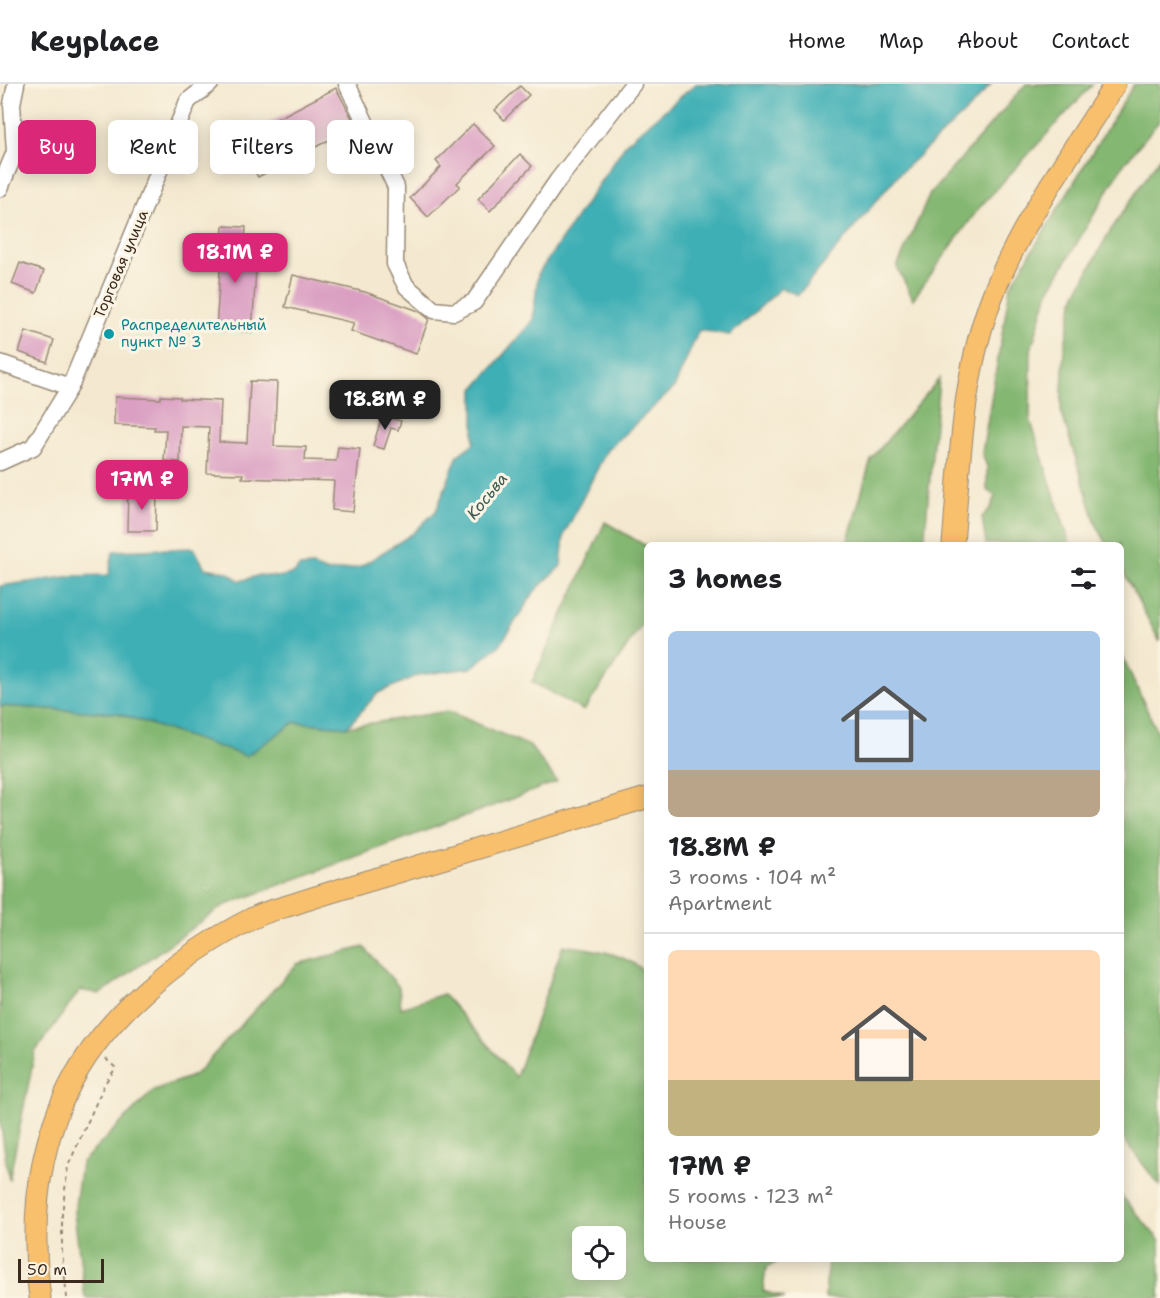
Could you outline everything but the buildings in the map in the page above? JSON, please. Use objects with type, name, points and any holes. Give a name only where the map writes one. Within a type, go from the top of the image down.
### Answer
[{"type":"main road","points":[[953,542],[966,407],[973,365],[992,297],[1030,221],[1115,84]]},
{"type":"main road","points":[[40,1298],[35,1223],[41,1170],[66,1093],[93,1047],[128,1008],[165,974],[206,945],[257,916],[644,799]]},
{"type":"street","points":[[0,188],[15,152],[12,104],[16,84]]},
{"type":"street","name":"Торговая улица","points":[[0,462],[33,447],[70,387],[188,101],[210,84]]},
{"type":"street","points":[[347,84],[396,187],[395,264],[406,286],[434,310],[454,312],[474,302],[558,180],[633,84]]},
{"type":"street","points":[[0,363],[70,387]]},
{"type":"path","points":[[67,1298],[62,1251],[62,1214],[68,1166],[105,1083],[116,1068],[93,1047]]},
{"type":"green space","points":[[1026,84],[1093,84],[979,208],[913,299],[897,267],[930,194]]},
{"type":"green space","points":[[1134,84],[1160,84],[1160,120],[1123,165],[1048,292],[1031,350],[1030,419],[1069,542],[986,542],[982,517],[991,508],[995,496],[987,490],[987,467],[982,453],[1010,287]]},
{"type":"green space","points":[[1160,157],[1160,642],[1124,574],[1124,542],[1106,542],[1096,524],[1061,411],[1064,350],[1074,298],[1107,236]]},
{"type":"green space","points":[[939,379],[924,542],[848,542],[871,459]]},
{"type":"green space","points":[[605,522],[644,545],[644,621],[584,711],[532,682]]},
{"type":"green space","points":[[1124,660],[1160,738],[1160,1186],[1124,1140]]},
{"type":"green space","points":[[1,706],[117,713],[246,756],[295,722],[347,727],[448,711],[530,746],[557,782],[223,906],[100,994],[80,990],[35,1052],[9,1180],[0,1120]]},
{"type":"green space","points":[[563,945],[618,956],[637,966],[644,971],[644,1262],[777,1262],[766,1268],[763,1291],[785,1298],[85,1298],[74,1213],[81,1163],[154,1090],[195,1075],[297,964],[364,947],[399,987],[401,1008],[443,994],[516,1077]]},
{"type":"green space","points":[[1124,1199],[1160,1241],[1160,1298],[825,1298],[828,1262],[1124,1262]]},
{"type":"water","name":"Косьва","points":[[696,84],[991,84],[971,107],[898,175],[798,295],[781,288],[730,335],[699,330],[674,388],[607,450],[564,535],[561,566],[535,591],[500,645],[471,668],[419,675],[378,693],[347,727],[295,722],[246,756],[117,713],[0,706],[0,586],[73,576],[109,575],[113,551],[194,548],[205,568],[227,572],[240,581],[260,575],[278,577],[295,573],[299,567],[313,566],[328,572],[360,567],[412,534],[436,511],[458,455],[474,443],[474,389],[533,320],[538,274],[627,142]]},
{"type":"place","name":"Распределительный пункт № 3","points":[[109,334]]}]
